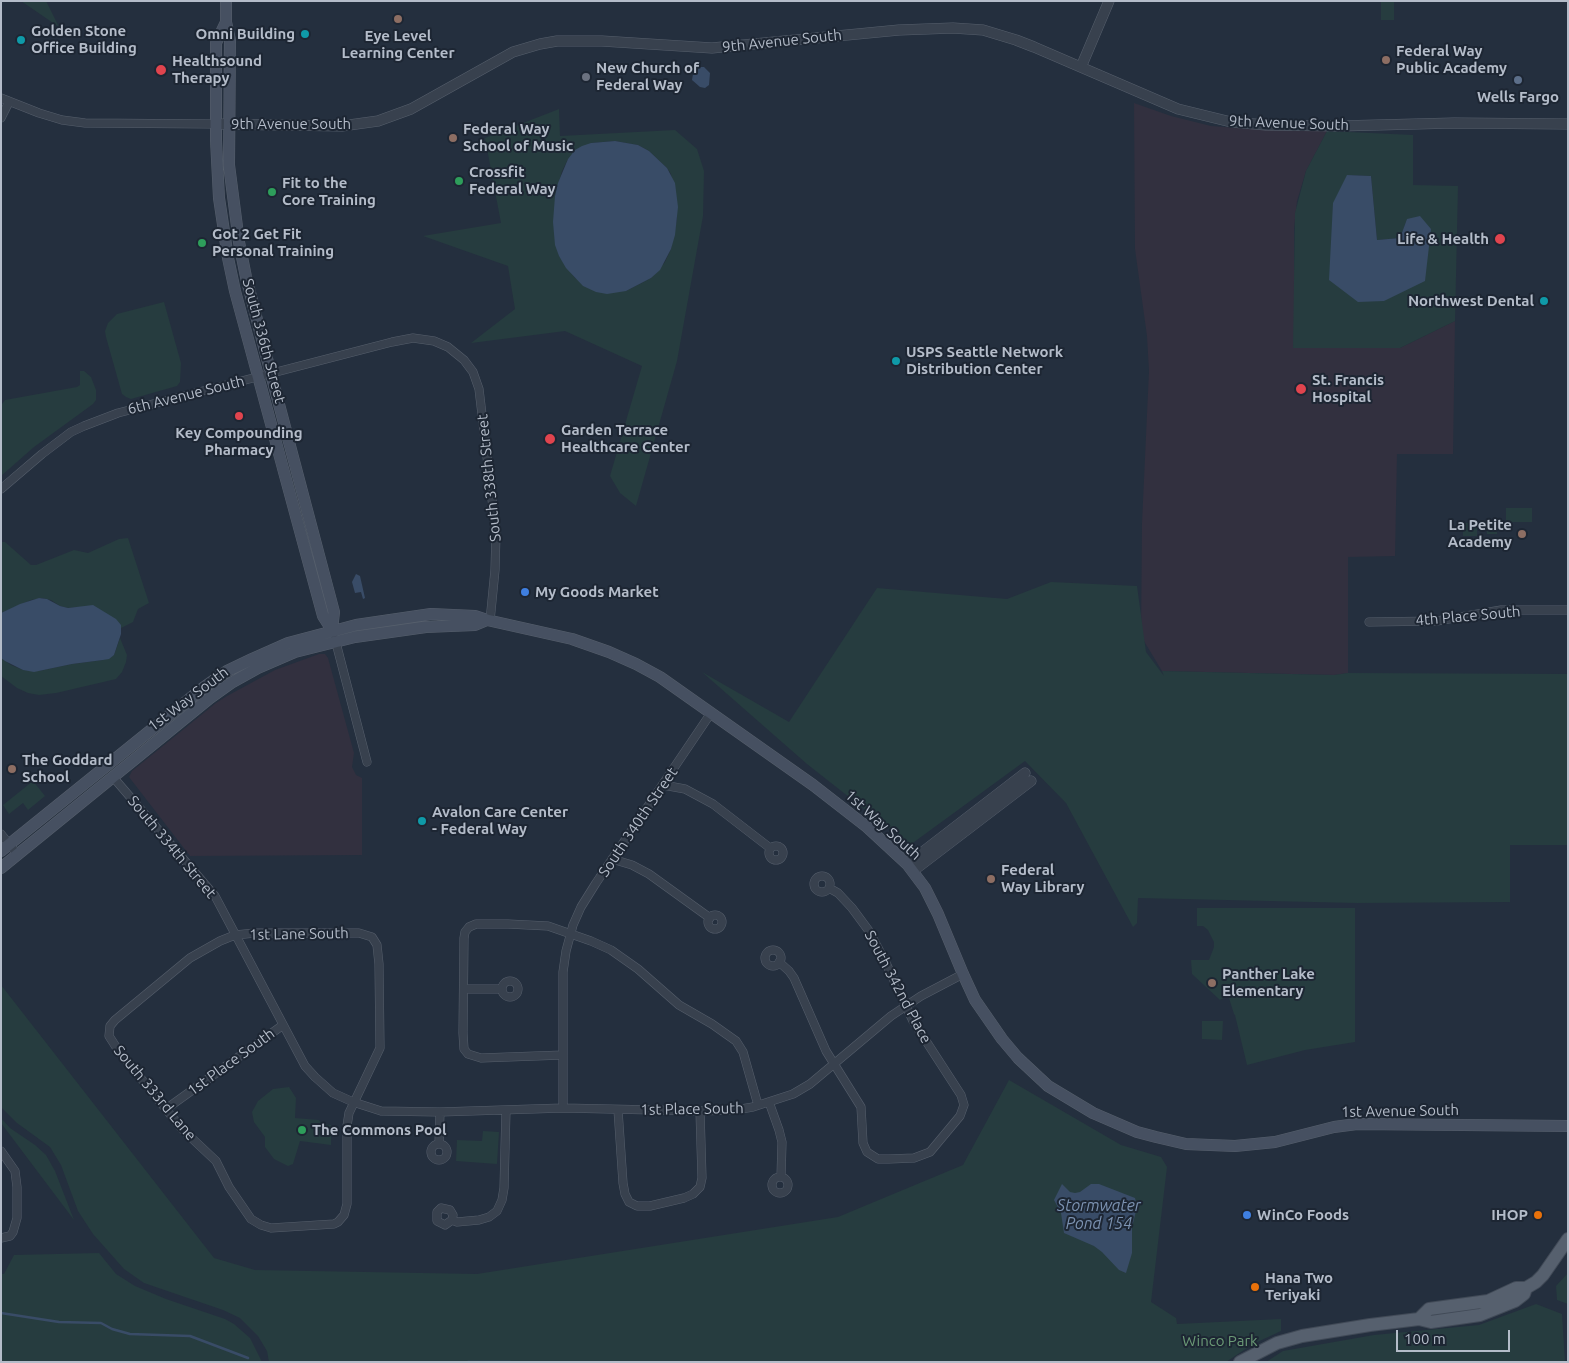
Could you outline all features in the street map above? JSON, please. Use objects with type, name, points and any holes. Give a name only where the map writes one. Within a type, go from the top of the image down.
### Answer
[{"type":"main road","name":"South 336th Street","points":[[226,1],[226,22],[230,40],[229,165],[239,242],[246,277],[334,612],[334,635]]},
{"type":"main road","name":"South 336th Street","points":[[226,22],[216,43],[218,191],[226,250],[234,291],[323,616],[334,635]]},
{"type":"main road","name":"1st Way South","points":[[6,848],[203,688],[227,671],[288,643],[334,635],[367,634],[426,626],[475,625],[488,621],[563,636],[609,652],[660,677],[814,785],[867,827],[910,867],[935,907],[962,974],[976,1000],[1002,1039],[1033,1073],[1063,1096],[1100,1116],[1156,1138],[1186,1144],[1235,1146]]},
{"type":"main road","name":"1st Way South","points":[[1,868],[230,683],[334,635]]},
{"type":"main road","name":"1st Avenue South","points":[[1235,1146],[1275,1142],[1334,1127],[1357,1124],[1568,1126]]},
{"type":"main road","points":[[1240,1362],[1277,1343],[1302,1336],[1370,1324],[1419,1319],[1431,1322],[1480,1315],[1515,1301],[1524,1294],[1526,1288],[1536,1282],[1543,1274],[1568,1240]]},
{"type":"street","points":[[1081,67],[1109,1]]},
{"type":"street","name":"9th Avenue South","points":[[1,98],[62,120],[85,123],[116,125],[342,126],[378,121],[411,108],[513,52],[540,44],[565,40],[602,40],[712,48],[899,30],[953,28],[983,30],[1008,38],[1034,47],[1178,109],[1230,122],[1266,125],[1339,126],[1454,123],[1568,124]]},
{"type":"street","points":[[1,118],[9,102]]},
{"type":"street","name":"6th Avenue South","points":[[1,489],[71,432],[118,413],[413,338],[434,341],[448,347]]},
{"type":"street","name":"South 338th Street","points":[[448,347],[469,365],[479,389],[491,474],[496,533],[495,570],[488,621]]},
{"type":"street","name":"4th Place South","points":[[1369,622],[1437,621],[1501,610],[1568,610]]},
{"type":"street","name":"South 336th Street","points":[[334,635],[367,762]]},
{"type":"street","name":"South 340th Street","points":[[564,1108],[563,972],[570,934],[581,907],[711,713]]},
{"type":"street","name":"South 334th Street","points":[[113,777],[215,896],[283,1025]]},
{"type":"street","points":[[910,867],[1028,777]]},
{"type":"street","points":[[663,785],[685,789],[713,804],[770,848]]},
{"type":"street","points":[[1,834],[6,848],[17,854]]},
{"type":"street","points":[[612,859],[649,874],[710,918]]},
{"type":"street","name":"South 342nd Place","points":[[829,888],[838,893],[852,908],[869,931],[918,1028],[958,1087],[963,1099],[963,1108],[960,1116],[930,1152],[914,1158],[878,1158],[870,1155],[864,1148],[861,1107],[834,1065]]},
{"type":"street","points":[[563,1055],[481,1058],[468,1054],[464,1049],[464,938],[469,926],[476,924],[536,924],[548,926],[603,946],[619,955],[679,1004],[731,1036],[743,1052],[758,1105]]},
{"type":"street","name":"1st Lane South","points":[[109,1030],[115,1020],[190,958],[235,935],[255,933],[365,933],[372,937],[377,945],[379,958],[380,1048],[353,1102]]},
{"type":"street","points":[[779,962],[789,971],[800,990],[834,1065]]},
{"type":"street","name":"1st Place South","points":[[166,1109],[283,1025],[298,1054],[315,1077],[333,1092],[353,1102],[381,1111],[440,1112],[564,1108],[735,1110],[769,1102],[802,1089],[834,1065],[878,1026],[906,1006],[962,974]]},
{"type":"street","points":[[464,989],[502,989]]},
{"type":"street","name":"South 333rd Lane","points":[[109,1030],[109,1036],[114,1045],[166,1109],[187,1134],[216,1161],[229,1187],[251,1219],[271,1228],[322,1225],[338,1222],[344,1215],[348,1188],[347,1126],[353,1102]]},
{"type":"street","points":[[769,1102],[780,1130],[782,1142],[781,1177]]},
{"type":"street","points":[[452,1220],[457,1222],[479,1220],[489,1217],[498,1211],[504,1188],[506,1110]]},
{"type":"street","points":[[618,1110],[625,1194],[630,1202],[637,1206],[650,1206],[684,1198],[693,1194],[700,1187],[702,1178],[700,1111]]},
{"type":"street","points":[[439,1144],[440,1112]]},
{"type":"street","points":[[1,1151],[15,1171],[17,1181],[17,1218],[14,1232],[3,1238]]},
{"type":"shaded area","name":"St. Francis Hospital","points":[[1134,103],[1171,116],[1211,126],[1327,131],[1306,171],[1297,201],[1294,229],[1294,269],[1400,348],[1455,321],[1453,454],[1397,454],[1395,556],[1348,557],[1348,673],[1334,675],[1162,671],[1141,636],[1142,523],[1149,371],[1147,336],[1135,249]]},
{"type":"shaded area","points":[[319,654],[325,654],[328,658],[354,753],[352,767],[356,775],[362,778],[362,855],[190,856],[129,777],[132,771],[227,696],[275,670]]},
{"type":"green space","points":[[21,1],[46,1],[59,27]]},
{"type":"green space","points":[[1381,2],[1394,2],[1394,20],[1381,20]]},
{"type":"green space","points":[[559,109],[560,136],[675,130],[697,149],[704,171],[703,216],[677,361],[636,506],[620,493],[610,476],[642,366],[565,331],[471,343],[515,309],[508,266],[423,236],[501,223],[485,138]],"holes":[[[615,141],[638,145],[649,151],[671,174],[677,219],[671,249],[665,262],[651,278],[626,291],[575,278],[559,256],[555,196],[562,171],[568,159],[591,143]]]},
{"type":"green space","points":[[1327,131],[1413,135],[1413,185],[1458,186],[1455,321],[1400,348],[1293,348],[1295,213],[1306,171]],"holes":[[[1347,175],[1371,176],[1377,240],[1400,238],[1407,219],[1384,301]]]},
{"type":"green space","points":[[164,302],[181,363],[180,382],[177,386],[131,399],[122,394],[105,331],[108,323],[117,314]]},
{"type":"green space","points":[[80,371],[84,371],[91,377],[96,390],[96,400],[93,404],[34,447],[1,476],[1,413],[2,404],[5,400],[77,387],[80,385]]},
{"type":"green space","points":[[1506,508],[1532,508],[1532,522],[1506,522]]},
{"type":"green space","points":[[1463,523],[1477,523],[1477,536],[1463,536]]},
{"type":"green space","points":[[1487,523],[1497,523],[1497,534],[1487,534]]},
{"type":"green space","points":[[128,538],[149,603],[138,609],[133,622],[121,628],[121,625],[81,607],[68,608],[42,598],[31,600],[1,613],[1,542],[5,542],[31,565],[36,565],[74,550],[88,553],[119,539]]},
{"type":"green space","points":[[1051,582],[1137,586],[1146,652],[1164,676],[1162,671],[1334,675],[1348,673],[1568,674],[1568,845],[1510,845],[1510,902],[1357,903],[1138,898],[1137,923],[1133,927],[1066,803],[1025,761],[910,845],[807,764],[702,672],[789,722],[877,588],[1007,599]]},
{"type":"green space","points":[[120,638],[127,655],[122,672],[116,679],[56,693],[39,695],[17,688],[1,676],[1,658],[23,670],[39,671],[103,660],[114,655]]},
{"type":"green space","points":[[33,781],[45,796],[28,810],[23,803],[9,814],[3,805]]},
{"type":"green space","points":[[1197,908],[1355,908],[1355,1042],[1305,1050],[1247,1065],[1235,1015],[1228,995],[1220,1000],[1192,974],[1191,960],[1209,960],[1214,947],[1214,942],[1208,930],[1203,926],[1197,926]]},
{"type":"green space","name":"Winco Park","points":[[1,985],[214,1258],[255,1270],[477,1274],[838,1217],[963,1165],[1009,1080],[1121,1145],[1161,1157],[1167,1167],[1151,1302],[1176,1318],[1177,1324],[1281,1319],[1281,1331],[1253,1344],[1226,1362],[269,1362],[267,1351],[258,1336],[240,1318],[223,1310],[144,1283],[124,1269],[93,1234],[78,1211],[61,1165],[50,1147],[17,1123],[1,1107]]},
{"type":"green space","points":[[1202,1021],[1223,1021],[1222,1040],[1202,1039]]},
{"type":"green space","points":[[289,1087],[296,1098],[295,1118],[319,1120],[322,1124],[331,1125],[331,1145],[300,1141],[293,1164],[288,1166],[274,1159],[265,1147],[265,1137],[254,1122],[252,1112],[258,1101],[273,1089]]},
{"type":"green space","points":[[1,1118],[10,1128],[46,1155],[55,1171],[74,1220],[1,1123]]},
{"type":"green space","points":[[483,1131],[499,1132],[497,1164],[456,1161],[457,1140],[482,1141]]},
{"type":"green space","points":[[99,1253],[116,1274],[135,1286],[234,1324],[250,1338],[262,1362],[1,1362],[1,1274],[4,1274],[14,1255]]},
{"type":"green space","points":[[1568,1273],[1568,1304],[1557,1300],[1556,1286]]},
{"type":"green space","points":[[1536,1304],[1562,1314],[1565,1362],[1266,1362],[1283,1351],[1374,1335],[1479,1325]]},
{"type":"water","points":[[699,67],[704,67],[710,73],[709,85],[705,88],[700,87],[692,80],[693,74]]},
{"type":"water","points":[[615,141],[638,145],[649,151],[667,168],[675,183],[678,207],[675,235],[671,249],[660,270],[651,278],[626,291],[607,294],[596,292],[583,286],[566,268],[555,245],[553,222],[558,183],[568,159],[575,150],[582,146],[591,143]]},
{"type":"water","points":[[1347,175],[1371,176],[1377,240],[1400,238],[1407,219],[1420,216],[1431,229],[1425,281],[1384,301],[1358,302],[1329,280],[1333,203]]},
{"type":"water","points":[[356,574],[360,576],[365,598],[363,599],[361,592],[355,593],[352,582]]},
{"type":"water","points":[[39,598],[47,599],[68,608],[93,605],[116,619],[121,625],[121,634],[114,655],[109,659],[34,672],[23,670],[1,658],[1,613]]},
{"type":"water","name":"Stormwater Pond 154","points":[[1062,1184],[1070,1192],[1075,1193],[1080,1192],[1091,1184],[1099,1184],[1135,1198],[1137,1207],[1132,1227],[1132,1253],[1126,1273],[1119,1270],[1094,1246],[1064,1233],[1061,1213],[1054,1200]]},
{"type":"waterway","points":[[1,1313],[59,1322],[101,1323],[112,1329],[130,1334],[190,1336],[248,1358]]},
{"type":"waterway","points":[[468,1362],[510,1362]]},
{"type":"place","name":"Eye Level Learning Center","points":[[398,19]]},
{"type":"place","name":"Omni Building","points":[[305,34]]},
{"type":"place","name":"Golden Stone Office Building","points":[[21,40]]},
{"type":"place","name":"Federal Way Public Academy","points":[[1386,60]]},
{"type":"place","name":"Healthsound Therapy","points":[[161,70]]},
{"type":"place","name":"New Church of Federal Way","points":[[586,77]]},
{"type":"place","name":"Wells Fargo","points":[[1518,80]]},
{"type":"place","name":"Federal Way School of Music","points":[[453,138]]},
{"type":"place","name":"Crossfit Federal Way","points":[[459,181]]},
{"type":"place","name":"Fit to the Core Training","points":[[272,192]]},
{"type":"place","name":"Life & Health","points":[[1500,239]]},
{"type":"place","name":"Got 2 Get Fit Personal Training","points":[[202,243]]},
{"type":"place","name":"Northwest Dental","points":[[1544,301]]},
{"type":"place","name":"USPS Seattle Network Distribution Center","points":[[896,361]]},
{"type":"place","name":"St. Francis Hospital","points":[[1301,389]]},
{"type":"place","name":"Key Compounding Pharmacy","points":[[239,416]]},
{"type":"place","name":"Garden Terrace Healthcare Center","points":[[550,439]]},
{"type":"place","name":"La Petite Academy","points":[[1522,534]]},
{"type":"place","name":"My Goods Market","points":[[525,592]]},
{"type":"place","name":"The Goddard School","points":[[12,769]]},
{"type":"place","name":"Avalon Care Center - Federal Way","points":[[422,821]]},
{"type":"place","name":"Federal Way Library","points":[[991,879]]},
{"type":"place","name":"Panther Lake Elementary","points":[[1212,983]]},
{"type":"place","name":"The Commons Pool","points":[[302,1130]]},
{"type":"place","name":"WinCo Foods","points":[[1247,1215]]},
{"type":"place","name":"IHOP","points":[[1538,1215]]},
{"type":"place","name":"Hana Two Teriyaki","points":[[1255,1287]]}]
